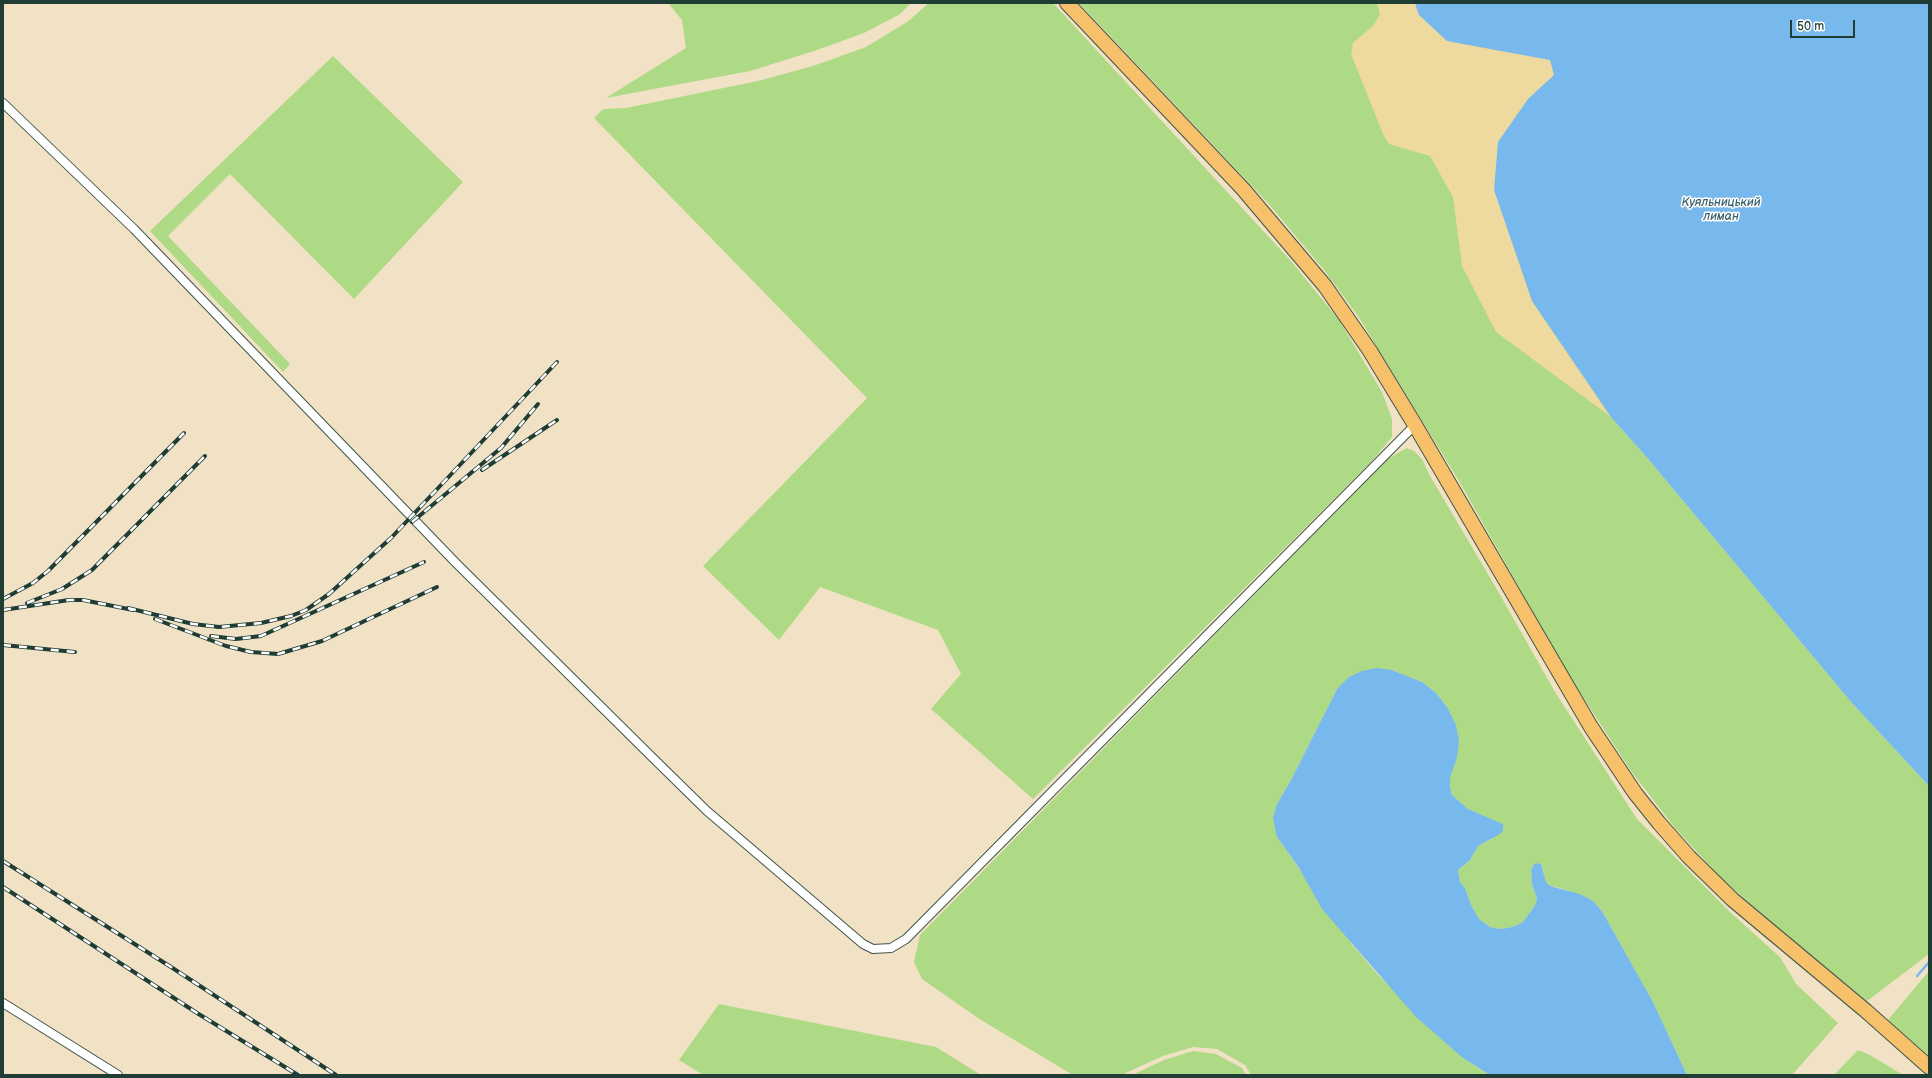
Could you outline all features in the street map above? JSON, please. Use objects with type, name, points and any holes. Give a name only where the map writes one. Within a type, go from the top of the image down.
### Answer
[{"type":"highway","points":[[1067,3],[1243,189],[1325,286],[1370,351],[1415,425],[1590,727],[1635,793],[1659,824],[1689,857],[1733,900],[1929,1067]]},
{"type":"street","points":[[3,103],[134,229],[456,564],[658,764],[713,816],[863,944],[873,949],[891,948],[906,939],[1415,425]]},
{"type":"street","points":[[3,1003],[118,1075]]},
{"type":"green space","points":[[668,3],[911,3],[900,14],[864,33],[817,50],[750,71],[606,98],[686,48],[682,20]]},
{"type":"green space","points":[[929,3],[1053,3],[1290,260],[1339,320],[1382,392],[1392,419],[1392,437],[1372,461],[1033,799],[931,709],[961,674],[938,630],[820,587],[779,640],[703,566],[867,398],[594,118],[603,109],[626,108],[758,81],[813,66],[866,47],[907,22]]},
{"type":"green space","points":[[1079,3],[1415,3],[1419,15],[1447,41],[1550,60],[1554,75],[1528,99],[1611,417],[1649,460],[1852,703],[1929,786],[1929,954],[1867,1001],[1772,923],[1719,876],[1675,828],[1631,771],[1570,677],[1459,481],[1358,316],[1324,270],[1267,202]]},
{"type":"green space","points":[[333,56],[463,182],[354,299],[230,174],[168,236],[290,364],[283,372],[150,231]]},
{"type":"green space","points":[[1407,448],[1414,451],[1422,459],[1430,476],[1555,692],[1637,819],[1730,912],[1780,957],[1796,984],[1838,1023],[1792,1075],[1687,1075],[1653,1002],[1602,911],[1593,901],[1564,889],[1550,886],[1546,882],[1541,864],[1534,864],[1531,870],[1532,884],[1537,899],[1534,907],[1522,923],[1501,929],[1490,927],[1479,919],[1471,905],[1465,888],[1460,882],[1458,870],[1470,860],[1478,846],[1493,838],[1498,822],[1468,809],[1452,795],[1450,778],[1457,758],[1447,707],[1436,693],[1422,682],[1392,670],[1337,689],[1291,780],[1277,804],[1277,837],[1351,943],[1379,976],[1463,1058],[1490,1075],[1251,1075],[1245,1065],[1217,1049],[1193,1047],[1163,1056],[1121,1075],[1073,1075],[981,1020],[922,979],[914,962],[920,935],[1389,458]]},
{"type":"green space","points":[[1929,971],[1929,1056],[1888,1020]]},
{"type":"green space","points":[[719,1004],[936,1047],[981,1075],[703,1075],[679,1060]]},
{"type":"green space","points":[[1858,1050],[1870,1055],[1903,1075],[1834,1075]]},
{"type":"green space","points":[[1193,1051],[1216,1054],[1242,1068],[1246,1075],[1132,1075],[1164,1060]]},
{"type":"sand","points":[[1377,3],[1415,3],[1419,15],[1447,41],[1550,60],[1554,75],[1528,99],[1532,301],[1611,417],[1496,332],[1462,266],[1453,197],[1430,156],[1389,144],[1383,134],[1351,54],[1353,43],[1373,26],[1380,14]]},
{"type":"water","name":"Куяльницький лиман","points":[[1415,3],[1929,3],[1929,786],[1852,703],[1649,460],[1611,417],[1532,301],[1494,190],[1498,142],[1528,99],[1554,75],[1550,60],[1447,41],[1419,15]]},
{"type":"water","points":[[1377,668],[1392,670],[1422,682],[1436,693],[1447,707],[1456,725],[1459,741],[1457,758],[1450,778],[1452,795],[1468,809],[1503,824],[1503,830],[1500,834],[1478,846],[1470,860],[1458,870],[1460,882],[1465,888],[1471,905],[1479,919],[1490,927],[1501,929],[1522,923],[1534,907],[1537,899],[1532,884],[1531,870],[1534,864],[1537,863],[1541,864],[1546,882],[1550,886],[1580,894],[1593,901],[1602,911],[1653,1002],[1687,1075],[1490,1075],[1463,1058],[1416,1017],[1322,909],[1299,868],[1277,837],[1273,818],[1277,804],[1291,780],[1337,689],[1349,677],[1362,671]]},
{"type":"waterway","points":[[1917,976],[1929,962]]},
{"type":"railway","points":[[128,608],[193,624],[219,627],[261,623],[291,616],[306,610],[329,594],[391,538],[557,362]]},
{"type":"railway","points":[[412,522],[501,448],[538,404]]},
{"type":"railway","points":[[482,470],[557,420]]},
{"type":"railway","points":[[3,599],[33,583],[48,571],[184,433]]},
{"type":"railway","points":[[27,603],[62,589],[92,570],[205,456]]},
{"type":"railway","points":[[211,636],[236,639],[261,636],[424,562]]},
{"type":"railway","points":[[155,619],[226,646],[251,652],[278,654],[322,641],[437,587]]},
{"type":"railway","points":[[3,610],[69,600],[83,600],[133,610]]},
{"type":"railway","points":[[3,645],[75,652]]},
{"type":"railway","points":[[3,861],[171,967],[336,1075]]},
{"type":"railway","points":[[3,887],[197,1013],[298,1075]]}]
